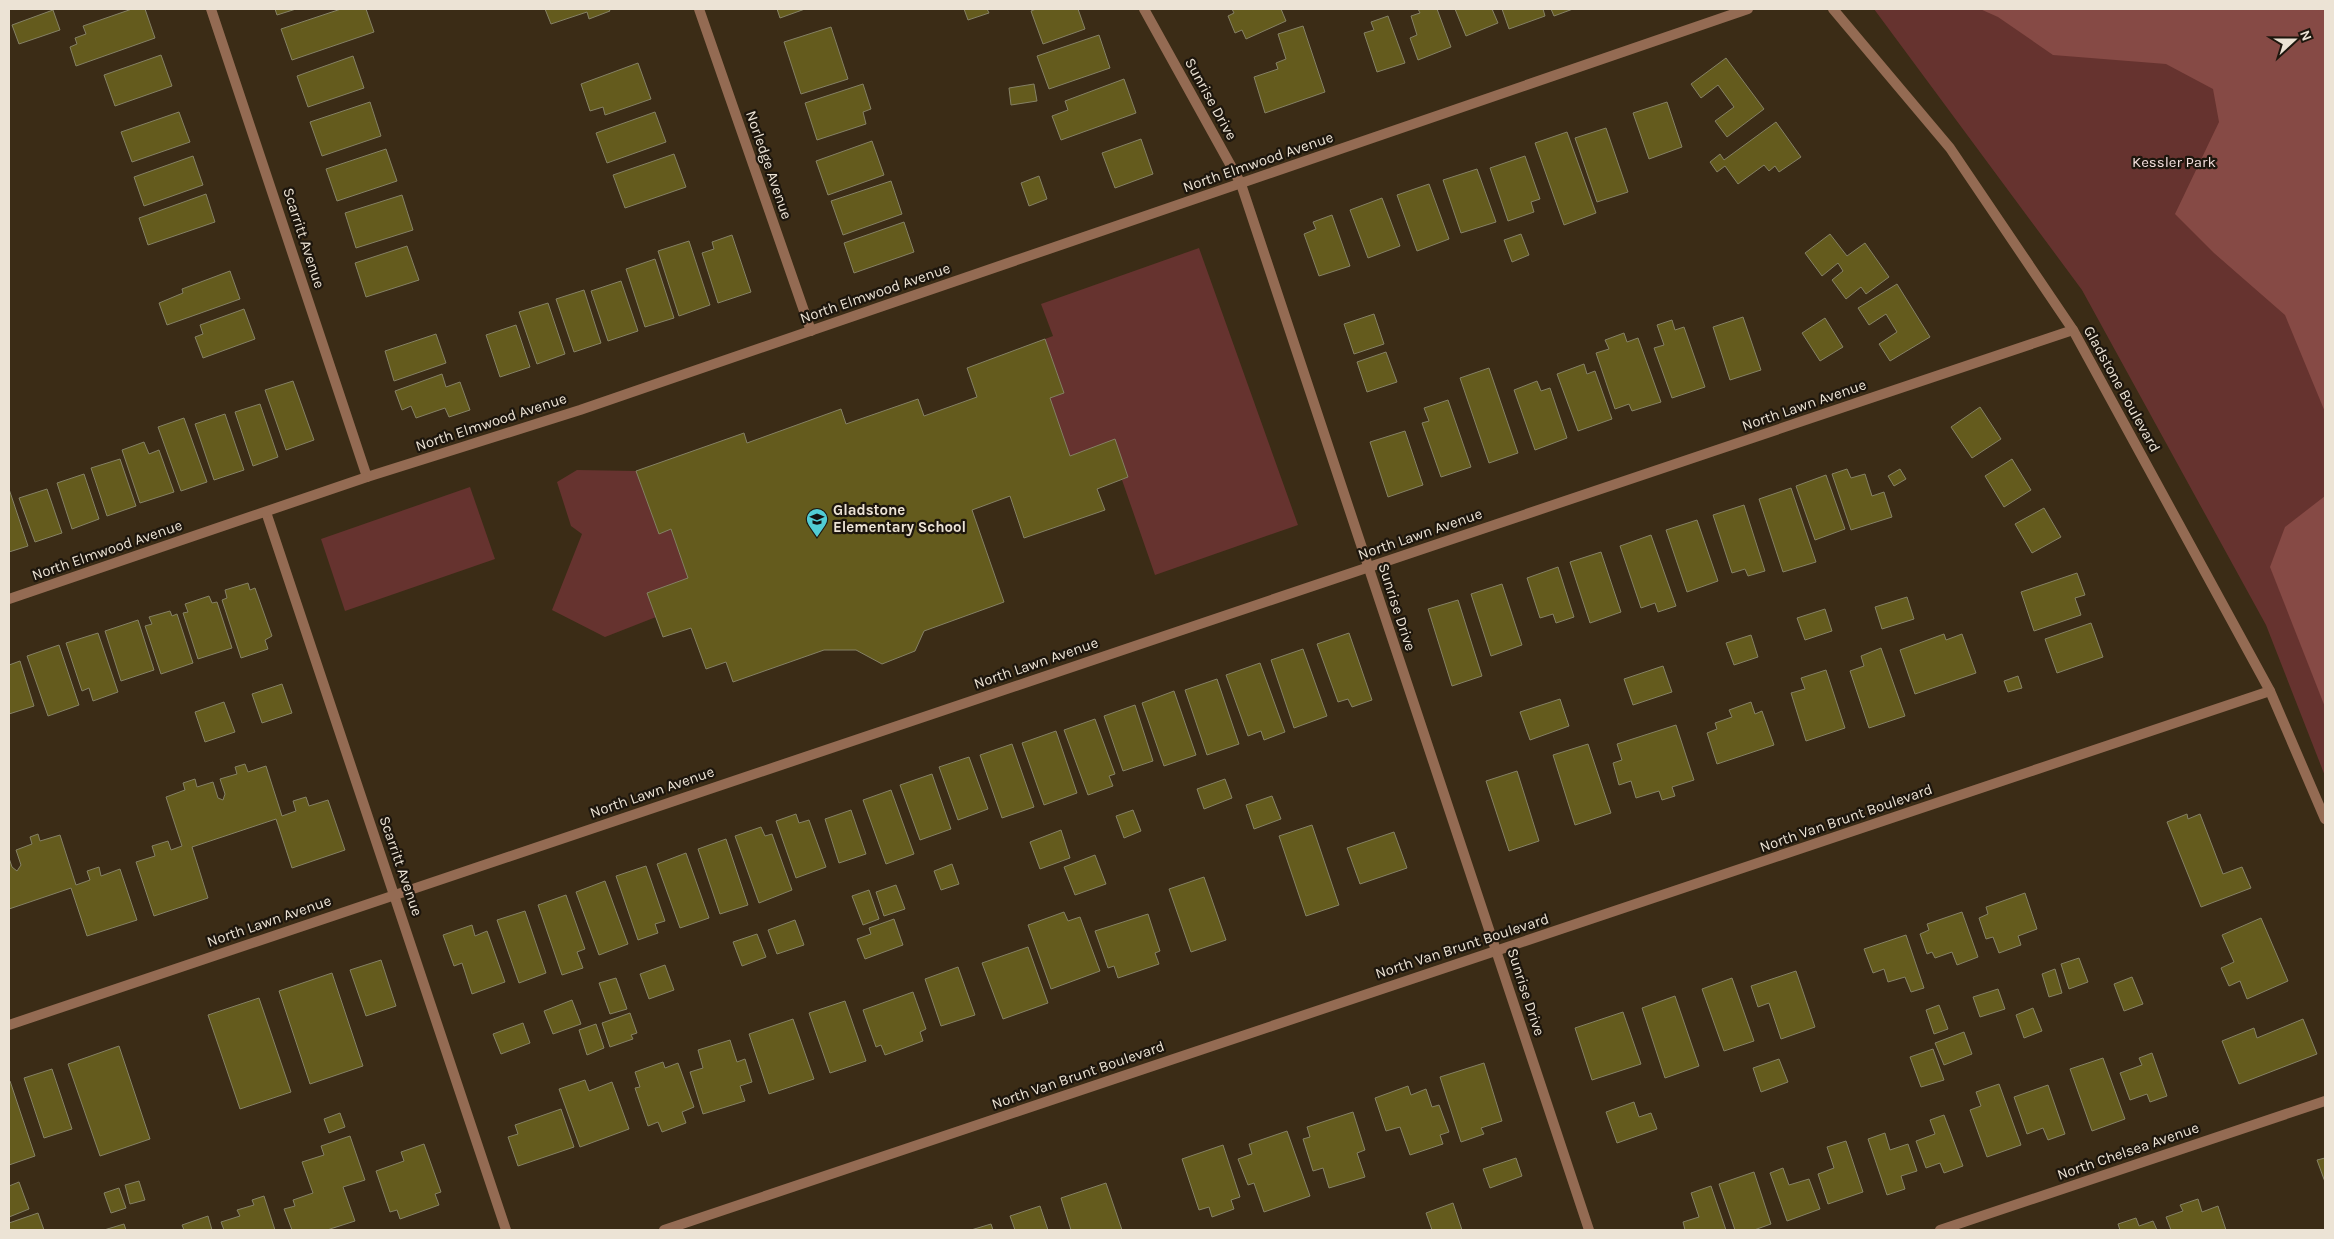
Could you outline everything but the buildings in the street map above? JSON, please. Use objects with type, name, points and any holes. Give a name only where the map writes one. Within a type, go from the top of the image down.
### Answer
[{"type":"street","name":"Scarritt Avenue","points":[[211,9],[367,477]]},
{"type":"street","name":"Norledge Avenue","points":[[699,9],[811,331]]},
{"type":"street","name":"Sunrise Drive","points":[[1144,9],[1241,184],[1589,1230]]},
{"type":"street","name":"North Elmwood Avenue","points":[[9,599],[367,477],[580,410],[1748,9]]},
{"type":"street","name":"Gladstone Boulevard","points":[[1833,9],[1950,148],[2073,330],[2270,691],[2325,820]]},
{"type":"street","name":"North Lawn Avenue","points":[[9,1024],[2073,330]]},
{"type":"street","name":"Scarritt Avenue","points":[[266,512],[506,1230]]},
{"type":"street","name":"North Van Brunt Boulevard","points":[[664,1230],[2270,691]]},
{"type":"street","name":"North Chelsea Avenue","points":[[1940,1230],[2325,1101]]},
{"type":"green space","name":"Kessler Park","points":[[1874,9],[2325,9],[2325,776],[2266,625],[2082,290]]},
{"type":"green space","points":[[1199,248],[1298,525],[1155,575],[1122,480],[1128,477],[1115,440],[1070,456],[1050,398],[1064,393],[1045,339],[1053,336],[1041,304]]},
{"type":"green space","points":[[577,470],[636,471],[659,533],[671,529],[688,578],[648,593],[656,617],[605,637],[552,610],[582,534],[571,526],[557,482]]},
{"type":"green space","points":[[470,487],[495,559],[345,611],[321,539]]},
{"type":"shaded area","points":[[1980,9],[2325,9],[2325,412],[2285,315],[2214,253],[2175,214],[2219,122],[2213,89],[2166,64],[2053,55],[1998,17]]},
{"type":"shaded area","points":[[2325,496],[2325,707],[2270,567],[2285,527]]},
{"type":"place","name":"Gladstone Elementary School","points":[[817,538]]}]
